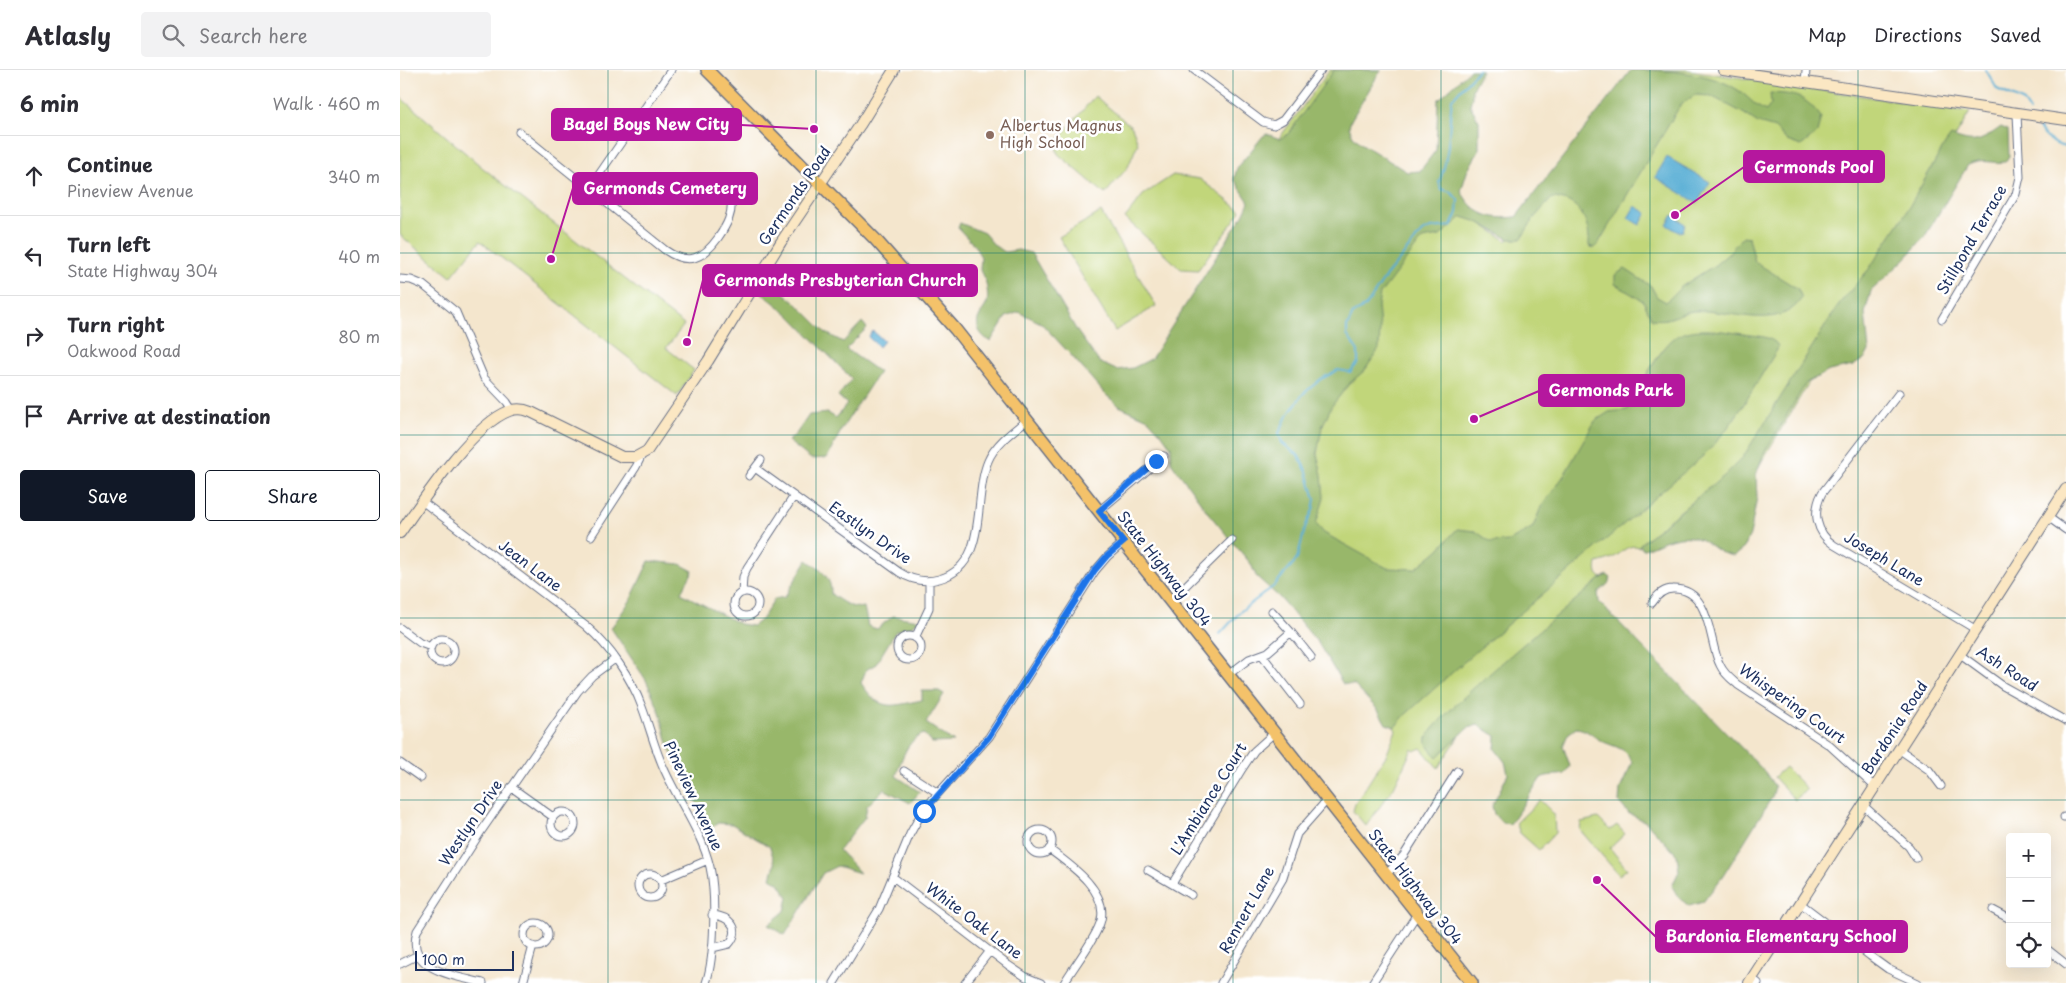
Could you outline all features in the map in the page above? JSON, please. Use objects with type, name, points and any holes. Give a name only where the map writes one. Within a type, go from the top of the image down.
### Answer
[{"type":"main road","name":"State Highway 304","points":[[707,70],[892,257],[925,294],[1028,420],[1472,983]]},
{"type":"street","points":[[589,189],[671,70]]},
{"type":"street","name":"Germonds Road","points":[[642,455],[652,445],[698,376],[781,242],[866,117],[894,70]]},
{"type":"street","points":[[1194,70],[1262,122],[1274,125],[1281,122],[1321,70]]},
{"type":"street","points":[[1723,70],[2066,120]]},
{"type":"street","points":[[1805,83],[1806,70]]},
{"type":"street","name":"Stillpond Terrace","points":[[1942,319],[2016,194],[2020,177],[2017,114]]},
{"type":"street","points":[[519,132],[670,254],[687,259],[702,255],[713,245],[730,218],[731,198]]},
{"type":"street","points":[[400,279],[411,280],[423,285],[456,312],[484,378],[507,402],[512,410]]},
{"type":"street","name":"Joseph Lane","points":[[1899,393],[1822,493],[1817,507],[1818,523],[1824,536],[1834,545],[1975,629]]},
{"type":"street","points":[[400,533],[472,440],[496,419],[512,410],[523,410],[535,414],[622,457],[632,458],[642,455]]},
{"type":"street","points":[[915,638],[929,608],[929,581],[944,578],[954,572],[968,556],[974,540],[988,461],[1000,443],[1028,420]]},
{"type":"street","points":[[591,536],[642,455]]},
{"type":"street","points":[[1099,511],[1164,456]]},
{"type":"street","points":[[749,476],[761,460]]},
{"type":"street","name":"Eastlyn Drive","points":[[755,468],[899,572],[912,579],[929,581]]},
{"type":"street","name":"Bardonia Road","points":[[1753,982],[1800,902],[1900,750],[1959,654],[2066,489]]},
{"type":"street","points":[[742,593],[742,577],[794,496]]},
{"type":"street","name":"Jean Lane","points":[[423,502],[586,626],[615,659]]},
{"type":"street","points":[[2048,518],[2066,530]]},
{"type":"street","points":[[1170,601],[1232,540]]},
{"type":"street","points":[[834,983],[874,919],[913,828],[938,793],[985,743],[1095,570],[1107,556],[1124,542]]},
{"type":"street","name":"Whispering Court","points":[[1652,604],[1660,593],[1672,589],[1681,590],[1694,597],[1706,613],[1717,659],[1725,674],[1738,685],[1829,745],[1876,786]]},
{"type":"street","points":[[1272,610],[1311,656]]},
{"type":"street","points":[[400,628],[420,643],[431,647]]},
{"type":"street","points":[[1228,675],[1249,659],[1262,656],[1291,632]]},
{"type":"street","name":"Ash Road","points":[[1959,654],[2003,686],[2066,721]]},
{"type":"street","points":[[1262,656],[1300,704]]},
{"type":"street","name":"Westlyn Drive","points":[[418,955],[415,940],[420,924],[511,787],[582,687],[596,673],[615,659]]},
{"type":"street","name":"Pineview Avenue","points":[[615,659],[639,698],[658,755],[700,839],[708,860],[712,884],[712,948],[711,969],[706,983]]},
{"type":"street","name":"L'Ambiance Court","points":[[1172,884],[1254,751],[1274,732]]},
{"type":"street","points":[[1900,750],[1929,770],[1942,786]]},
{"type":"street","points":[[400,763],[421,778]]},
{"type":"street","points":[[904,771],[938,793]]},
{"type":"street","points":[[1386,875],[1404,855],[1457,771]]},
{"type":"street","points":[[511,787],[553,817]]},
{"type":"street","name":"Rennert Lane","points":[[1221,983],[1282,880],[1297,834],[1327,800]]},
{"type":"street","points":[[1863,805],[1909,847],[1916,858]]},
{"type":"street","points":[[1049,849],[1085,878],[1095,894],[1102,912],[1097,929],[1064,983]]},
{"type":"street","points":[[661,880],[708,860]]},
{"type":"street","points":[[1148,870],[1190,895]]},
{"type":"street","name":"White Oak Lane","points":[[893,877],[1026,977],[1041,983]]},
{"type":"street","points":[[1800,902],[1870,956],[1888,968],[1918,983]]},
{"type":"street","points":[[1993,910],[2006,917]]},
{"type":"street","points":[[1372,983],[1417,914]]},
{"type":"street","points":[[712,915],[728,919],[735,931],[734,938],[730,944],[712,948]]},
{"type":"street","points":[[523,983],[533,946]]},
{"type":"street","points":[[965,983],[990,951]]},
{"type":"street","points":[[2051,952],[2066,964]]},
{"type":"street","points":[[400,964],[418,955],[423,962],[434,969],[483,983]]},
{"type":"green space","points":[[1330,70],[1379,70],[1342,131],[1507,241],[1641,70],[1688,70],[1970,112],[1737,503],[1710,487],[1640,544],[1640,547],[1630,547],[1614,557],[1597,563],[1596,572],[1602,578],[1586,591],[1473,715],[1438,768],[1421,748],[1414,751],[1412,749],[1394,787],[1366,826],[1353,811],[1355,804],[1387,754],[1396,730],[1195,495],[1199,491],[1170,457],[1183,446],[1258,196],[1234,177],[1267,134],[1277,141]]},
{"type":"green space","points":[[1334,70],[1381,70],[1351,120],[1349,127],[1353,136],[1362,144],[1407,172],[1420,171],[1436,150],[1438,100],[1470,70],[1482,70],[1472,89],[1470,105],[1479,121],[1479,150],[1467,172],[1461,191],[1478,211],[1499,218],[1516,217],[1631,70],[1672,71],[1714,79],[1738,90],[1766,111],[1771,104],[1770,93],[1793,95],[1805,100],[1821,117],[1817,133],[1801,146],[1787,141],[1775,128],[1758,123],[1711,96],[1695,95],[1681,104],[1594,248],[1589,246],[1587,228],[1581,213],[1569,202],[1561,199],[1552,198],[1534,218],[1521,239],[1509,239],[1478,222],[1462,217],[1440,236],[1422,239],[1380,294],[1378,306],[1380,327],[1379,349],[1365,370],[1349,384],[1331,407],[1322,427],[1317,454],[1322,475],[1324,498],[1316,524],[1324,533],[1387,568],[1415,569],[1438,550],[1457,529],[1475,531],[1491,542],[1510,541],[1533,527],[1541,507],[1563,477],[1595,421],[1609,412],[1627,410],[1658,357],[1672,339],[1679,335],[1702,330],[1719,331],[1762,337],[1772,340],[1778,346],[1744,405],[1704,455],[1464,662],[1405,715],[1395,727],[1386,724],[1378,710],[1354,685],[1343,684],[1318,643],[1280,598],[1256,576],[1251,564],[1209,514],[1171,462],[1171,447],[1148,419],[1119,406],[1105,394],[1041,323],[1019,312],[1006,317],[991,341],[982,335],[978,328],[978,321],[987,303],[988,295],[980,269],[981,257],[974,245],[958,228],[960,223],[984,233],[995,246],[1005,252],[1018,250],[1031,253],[1077,331],[1099,362],[1116,370],[1133,368],[1151,359],[1243,215],[1249,202],[1234,179],[1237,168],[1263,136],[1267,134],[1280,139],[1288,134]]},
{"type":"green space","points":[[1095,96],[1132,127],[1138,143],[1128,167],[1105,194],[1058,154],[1055,143]]},
{"type":"green space","points":[[400,97],[483,168],[684,325],[666,348],[694,370],[677,396],[480,241],[451,277],[400,235]]},
{"type":"green space","points":[[2001,127],[2008,130],[2009,156],[2005,162],[1979,162],[1968,165],[1925,236],[1905,259],[1871,291],[1865,313],[1869,351],[1865,358],[1853,366],[1829,371],[1806,383],[1763,455],[1756,475],[1757,497],[1750,535],[1744,548],[1734,556],[1727,555],[1699,539],[1678,537],[1642,549],[1640,544],[1724,476],[1743,457],[1839,304],[1869,269],[1905,214],[1951,136],[1973,141],[1983,139]]},
{"type":"green space","points":[[1173,175],[1200,179],[1241,211],[1198,270],[1181,269],[1125,218],[1143,195]]},
{"type":"green space","points":[[1101,212],[1156,306],[1115,331],[1059,237]]},
{"type":"green space","points":[[1743,236],[1749,237],[1755,262],[1798,289],[1802,298],[1792,309],[1780,315],[1767,317],[1693,311],[1659,320],[1652,319],[1643,301],[1615,284],[1615,275],[1625,269],[1651,286],[1657,297],[1666,302],[1682,286],[1727,255]]},
{"type":"green space","points":[[769,281],[795,302],[826,333],[843,342],[862,322],[867,328],[846,349],[879,372],[843,427],[827,458],[811,459],[788,441],[796,434],[809,415],[828,413],[836,418],[847,404],[838,396],[852,379],[788,314],[762,293]]},
{"type":"green space","points":[[807,560],[827,578],[831,594],[851,606],[864,607],[868,626],[877,629],[893,616],[920,620],[909,628],[896,631],[876,664],[866,670],[861,683],[875,699],[887,705],[922,700],[922,691],[939,691],[944,694],[926,723],[954,742],[932,743],[924,734],[913,741],[906,751],[896,776],[920,792],[910,803],[884,789],[867,806],[865,817],[839,850],[860,873],[837,866],[823,873],[785,935],[768,925],[785,911],[788,897],[779,883],[771,878],[775,864],[770,847],[732,824],[718,823],[710,829],[669,748],[660,712],[646,680],[611,628],[630,601],[649,561],[680,564],[693,571],[681,593],[740,624],[753,626],[763,618],[774,599],[785,597]]},
{"type":"green space","points":[[1607,575],[1611,578],[1609,583],[1598,593],[1599,602],[1765,772],[1775,787],[1772,797],[1723,876],[1703,902],[1689,906],[1678,897],[1672,886],[1679,871],[1677,855],[1646,822],[1628,813],[1619,802],[1620,789],[1632,763],[1630,757],[1622,750],[1576,728],[1568,734],[1563,746],[1570,766],[1565,774],[1541,778],[1510,824],[1502,823],[1494,814],[1492,806],[1508,774],[1505,762],[1495,749],[1496,736],[1478,725],[1468,728],[1437,757],[1427,744],[1427,738],[1453,708],[1537,633]]},
{"type":"green space","points":[[1785,767],[1807,789],[1795,800],[1774,777]]},
{"type":"green space","points":[[1540,800],[1554,814],[1555,833],[1539,850],[1520,833],[1516,823]]},
{"type":"green space","points":[[1598,818],[1610,830],[1617,825],[1625,834],[1610,848],[1627,869],[1619,875],[1580,830],[1581,822]]},
{"type":"water","points":[[1667,157],[1710,182],[1697,203],[1655,177]]},
{"type":"water","points":[[1635,206],[1647,213],[1640,225],[1628,218]]},
{"type":"water","points":[[1673,215],[1685,224],[1683,231],[1678,232],[1667,225]]},
{"type":"water","points":[[873,331],[884,341],[879,347],[868,337]]},
{"type":"waterway","points":[[1220,634],[1241,611],[1274,586],[1297,559],[1306,525],[1313,510],[1315,499],[1307,472],[1298,455],[1282,443],[1279,433],[1287,416],[1303,394],[1321,379],[1338,370],[1350,372],[1358,363],[1358,351],[1347,335],[1347,327],[1353,314],[1366,306],[1386,276],[1422,232],[1431,228],[1451,226],[1457,213],[1458,200],[1451,192],[1441,189],[1439,182],[1446,161],[1452,99],[1478,70]]},
{"type":"waterway","points":[[1986,70],[1997,89],[2024,102],[2030,111]]},
{"type":"waterway","points":[[2034,120],[2047,138],[2060,146],[2066,147]]},
{"type":"place","name":"Bagel Boys New City","points":[[814,129]]},
{"type":"place","name":"Albertus Magnus High School","points":[[990,135]]},
{"type":"place","name":"Germonds Pool","points":[[1675,215]]},
{"type":"place","name":"Germonds Cemetery","points":[[551,259]]},
{"type":"place","name":"Germonds Presbyterian Church","points":[[687,342]]},
{"type":"place","name":"Germonds Park","points":[[1474,419]]},
{"type":"place","name":"Bardonia Elementary School","points":[[1597,880]]},
{"type":"route","points":[[924,811],[938,793],[985,743],[1095,570],[1114,549],[1124,542],[1099,511],[1156,461]]}]
